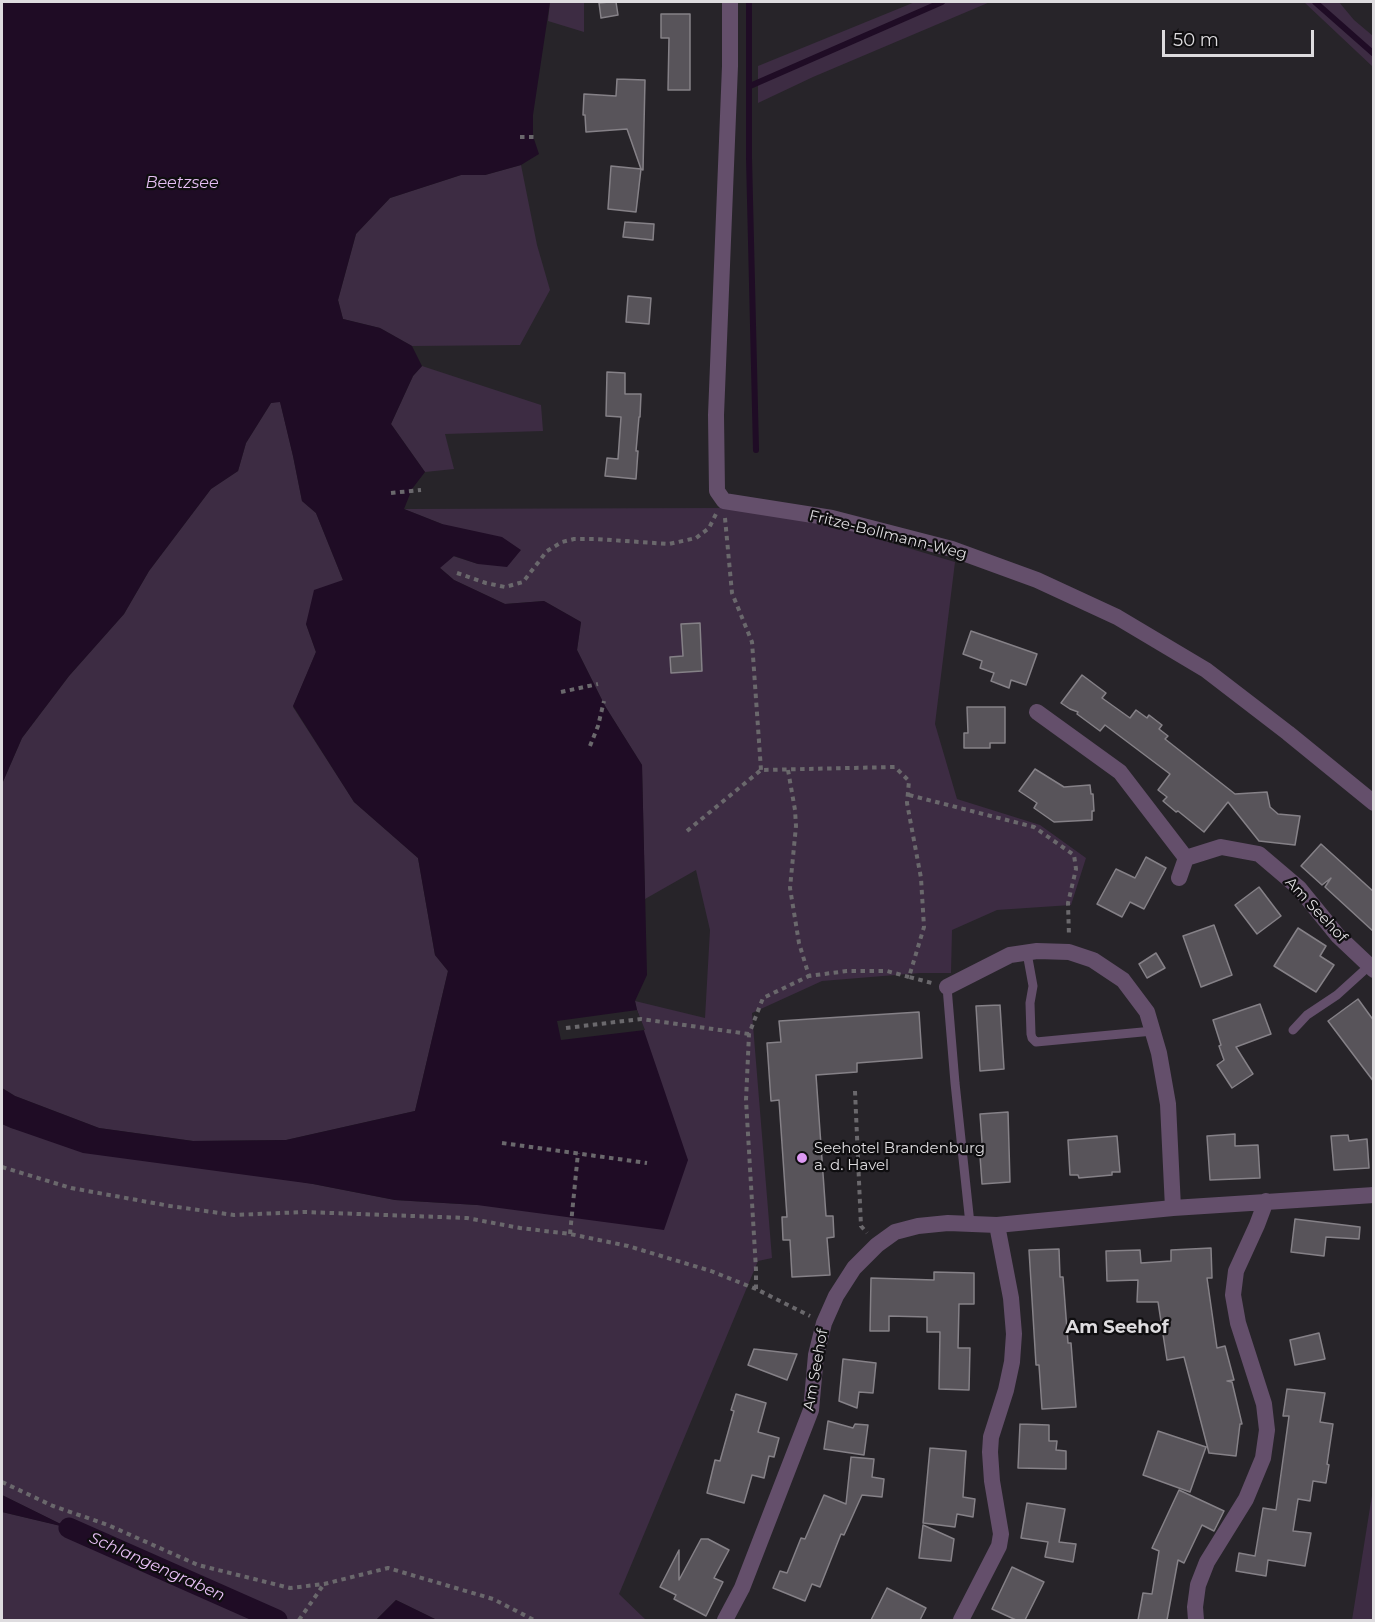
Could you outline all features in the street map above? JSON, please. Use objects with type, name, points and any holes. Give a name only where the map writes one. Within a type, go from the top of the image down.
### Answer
[{"type":"street","points":[[722,499],[717,491],[716,415],[730,66],[730,2]]},
{"type":"street","name":"Fritze-Bollmann-Weg","points":[[722,499],[843,521],[952,549],[1037,580],[1117,617],[1206,670],[1374,803]]},
{"type":"street","points":[[1037,712],[1120,772],[1186,858],[1179,879]]},
{"type":"street","name":"Am Seehof","points":[[1186,858],[1221,847],[1259,854],[1299,888],[1338,936],[1371,968]]},
{"type":"street","points":[[947,987],[1010,955],[1037,951],[1069,952],[1093,960],[1123,980],[1147,1012],[1159,1053],[1168,1104],[1173,1208]]},
{"type":"street","name":"Am Seehof","points":[[725,1620],[742,1588],[811,1410],[816,1355],[824,1323],[836,1296],[854,1268],[877,1245],[895,1232],[948,1222],[997,1225],[1173,1208],[1374,1195]]},
{"type":"street","points":[[1196,1620],[1198,1584],[1207,1562],[1246,1499],[1263,1458],[1267,1430],[1263,1404],[1238,1323],[1233,1295],[1236,1271],[1266,1201]]},
{"type":"street","points":[[961,1620],[999,1546],[1001,1534],[992,1481],[990,1452],[991,1437],[1012,1362],[1014,1334],[1011,1298],[997,1225]]},
{"type":"lane","points":[[1027,953],[1033,986],[1030,1003],[1031,1034],[1036,1042],[1153,1031]]},
{"type":"lane","points":[[1293,1030],[1307,1015],[1371,968]]},
{"type":"lane","points":[[947,987],[970,1224]]},
{"type":"path","points":[[520,137],[538,137]]},
{"type":"path","points":[[391,493],[421,490]]},
{"type":"path","points":[[458,573],[506,587],[523,582],[547,550],[562,542],[574,539],[596,539],[669,544],[696,538],[709,528],[722,499]]},
{"type":"path","points":[[722,499],[732,593],[752,642],[761,770]]},
{"type":"path","points":[[561,692],[598,684]]},
{"type":"path","points":[[590,746],[604,701]]},
{"type":"path","points":[[687,831],[761,770],[895,767],[909,781],[908,803],[921,878],[924,927],[909,977]]},
{"type":"path","points":[[788,770],[796,826],[790,888],[799,943],[809,976]]},
{"type":"path","points":[[909,795],[1034,827],[1074,855],[1076,869],[1068,903],[1069,952]]},
{"type":"path","points":[[756,1289],[746,1100],[749,1034],[763,998],[809,976],[848,971],[887,971],[947,987]]},
{"type":"path","points":[[566,1028],[640,1019],[749,1034]]},
{"type":"path","points":[[855,1091],[861,1226],[877,1245]]},
{"type":"path","points":[[502,1143],[647,1163]]},
{"type":"path","points":[[570,1234],[578,1153]]},
{"type":"path","points":[[2,1167],[71,1188],[234,1215],[304,1212],[467,1218],[570,1234],[639,1249],[711,1271],[756,1289],[824,1323]]},
{"type":"path","points":[[2,1482],[53,1506],[108,1525],[198,1565],[290,1588],[324,1584],[388,1568],[493,1599],[534,1620]]},
{"type":"path","points":[[299,1620],[324,1584]]},
{"type":"shaded area","points":[[550,2],[584,2],[584,32],[548,21]]},
{"type":"shaded area","points":[[915,2],[990,2],[813,77],[758,103],[758,66]]},
{"type":"shaded area","points":[[1304,2],[1339,2],[1354,20],[1373,36],[1373,67]]},
{"type":"shaded area","points":[[521,165],[537,245],[550,290],[520,345],[412,346],[380,328],[343,319],[338,300],[356,234],[390,198],[461,175],[485,175]]},
{"type":"shaded area","points":[[422,366],[541,405],[543,431],[445,434],[454,469],[425,472],[391,424],[413,376]]},
{"type":"shaded area","points":[[280,401],[302,501],[316,513],[343,580],[306,624],[316,652],[293,707],[354,802],[418,858],[435,955],[448,971],[415,1111],[286,1140],[193,1141],[99,1128],[15,1096],[2,1088],[2,784],[22,738],[69,676],[124,614],[149,571],[211,489],[238,471],[246,443],[271,403]]},
{"type":"shaded area","points":[[723,508],[831,525],[955,562],[935,724],[957,799],[1040,825],[1086,858],[1071,905],[997,910],[952,930],[951,973],[920,973],[822,981],[752,1013],[772,1258],[758,1261],[619,1594],[646,1620],[437,1620],[396,1600],[376,1620],[2,1620],[2,1512],[66,1527],[2,1495],[2,1124],[11,1128],[395,1200],[477,1205],[637,1010],[635,1001],[705,1018],[710,930],[696,870],[645,899],[642,765],[605,706],[577,650],[581,622],[544,601],[505,604],[454,580],[439,567],[453,556],[478,564],[442,524],[404,509]]},
{"type":"shaded area","points":[[1373,1489],[1373,1620],[1352,1620]]},
{"type":"water","name":"Beetzsee","points":[[2,2],[550,2],[533,115],[533,136],[539,154],[521,165],[485,175],[461,175],[390,198],[356,234],[338,300],[343,319],[380,328],[412,346],[422,366],[413,376],[391,424],[425,472],[412,489],[404,509],[442,524],[502,537],[521,550],[507,567],[478,564],[454,556],[440,568],[454,580],[505,604],[544,601],[581,622],[577,650],[605,706],[642,765],[647,975],[635,1001],[688,1160],[664,1230],[477,1205],[395,1200],[313,1184],[83,1153],[2,1124],[2,1088],[15,1096],[99,1128],[193,1141],[286,1140],[415,1111],[448,971],[435,955],[418,858],[354,802],[293,706],[316,652],[306,624],[314,590],[343,580],[316,513],[302,501],[280,402],[271,403],[246,443],[238,471],[211,489],[149,571],[124,614],[69,676],[22,738],[2,784]]},
{"type":"water","points":[[2,1495],[69,1528],[2,1512]]},
{"type":"water","points":[[396,1600],[437,1620],[376,1620]]},
{"type":"pier","points":[[637,1010],[645,1030],[561,1040],[557,1021]]},
{"type":"building","points":[[616,2],[618,15],[601,18],[599,3]]},
{"type":"building","points":[[661,14],[690,14],[690,90],[668,90],[669,38],[661,38]]},
{"type":"building","points":[[617,79],[645,80],[643,170],[627,129],[586,132],[585,115],[583,115],[584,94],[616,96]]},
{"type":"building","points":[[611,166],[641,169],[636,212],[608,209]]},
{"type":"building","points":[[625,222],[654,224],[653,240],[623,237]]},
{"type":"building","points":[[628,296],[651,298],[649,324],[626,322]]},
{"type":"building","points":[[607,372],[625,373],[625,394],[641,394],[636,479],[605,476],[607,458],[618,459],[621,417],[606,416]]},
{"type":"building","points":[[700,623],[702,671],[671,673],[670,657],[683,656],[681,624]]},
{"type":"building","points":[[971,631],[1037,654],[1026,685],[1011,680],[1009,688],[991,681],[994,673],[980,668],[982,661],[963,654]]},
{"type":"building","points":[[1082,675],[1106,693],[1102,698],[1130,718],[1136,710],[1147,718],[1149,715],[1162,725],[1159,729],[1168,736],[1165,739],[1235,794],[1267,792],[1270,807],[1278,814],[1300,816],[1295,845],[1259,841],[1228,802],[1204,832],[1178,811],[1176,812],[1163,801],[1167,797],[1158,790],[1170,774],[1105,725],[1100,731],[1077,714],[1078,712],[1061,703]]},
{"type":"building","points":[[967,707],[1005,707],[1005,743],[990,743],[990,748],[964,748],[964,733],[968,733]]},
{"type":"building","points":[[1035,769],[1064,787],[1090,785],[1094,811],[1092,811],[1092,820],[1054,822],[1034,808],[1037,803],[1019,791]]},
{"type":"building","points":[[1321,844],[1374,892],[1374,932],[1325,887],[1331,878],[1322,885],[1301,866]]},
{"type":"building","points":[[1146,857],[1166,868],[1144,909],[1130,902],[1122,917],[1097,904],[1116,869],[1135,878]]},
{"type":"building","points":[[1259,887],[1281,916],[1257,934],[1235,905]]},
{"type":"building","points":[[1214,925],[1232,975],[1201,987],[1183,936]]},
{"type":"building","points":[[1298,928],[1326,946],[1320,956],[1334,965],[1316,992],[1274,966]]},
{"type":"building","points":[[1156,953],[1165,968],[1147,978],[1139,964]]},
{"type":"building","points":[[1358,999],[1374,1021],[1374,1082],[1328,1021]]},
{"type":"building","points":[[1260,1004],[1271,1034],[1236,1047],[1253,1074],[1232,1088],[1217,1065],[1224,1060],[1213,1020]]},
{"type":"building","points":[[1000,1005],[1004,1069],[980,1071],[976,1006]]},
{"type":"building","name":"Seehotel Brandenburg a. d. Havel","points":[[919,1012],[922,1058],[857,1063],[857,1072],[816,1075],[826,1216],[833,1216],[834,1237],[827,1238],[830,1275],[792,1277],[790,1240],[783,1240],[782,1217],[787,1217],[779,1100],[771,1101],[767,1043],[781,1042],[779,1021]]},
{"type":"building","points":[[1008,1112],[1010,1182],[982,1184],[980,1114]]},
{"type":"building","points":[[1235,1134],[1235,1146],[1258,1145],[1260,1178],[1210,1180],[1207,1136]]},
{"type":"building","points":[[1348,1135],[1349,1141],[1367,1139],[1369,1168],[1334,1170],[1331,1136]]},
{"type":"building","points":[[1117,1136],[1120,1172],[1112,1172],[1112,1175],[1079,1178],[1078,1175],[1070,1175],[1068,1140]]},
{"type":"building","points":[[1295,1219],[1360,1227],[1359,1239],[1326,1237],[1324,1256],[1291,1252]]},
{"type":"building","points":[[1211,1248],[1212,1278],[1207,1278],[1217,1348],[1225,1346],[1234,1380],[1227,1381],[1232,1382],[1242,1424],[1240,1424],[1236,1456],[1209,1453],[1184,1357],[1167,1360],[1158,1302],[1137,1302],[1138,1280],[1107,1281],[1106,1251],[1140,1250],[1141,1263],[1171,1261],[1171,1250]]},
{"type":"building","points":[[1059,1249],[1060,1277],[1063,1277],[1076,1407],[1042,1409],[1039,1365],[1036,1365],[1029,1250]]},
{"type":"building","points":[[934,1272],[974,1273],[974,1304],[959,1304],[958,1348],[970,1348],[969,1390],[939,1389],[940,1332],[927,1332],[927,1317],[889,1316],[889,1331],[870,1331],[871,1278],[934,1280]]},
{"type":"building","points":[[1319,1333],[1325,1359],[1295,1365],[1290,1340]]},
{"type":"building","points":[[754,1349],[797,1354],[787,1380],[748,1365]]},
{"type":"building","points":[[843,1359],[876,1363],[873,1393],[859,1392],[857,1408],[839,1401]]},
{"type":"building","points":[[1287,1389],[1325,1393],[1320,1422],[1333,1424],[1326,1483],[1313,1481],[1310,1501],[1298,1499],[1293,1531],[1311,1533],[1305,1566],[1268,1560],[1266,1576],[1236,1571],[1239,1553],[1255,1556],[1263,1508],[1276,1510],[1289,1416],[1283,1416]]},
{"type":"building","points":[[736,1394],[766,1403],[758,1432],[779,1438],[774,1457],[769,1456],[764,1478],[752,1475],[744,1503],[707,1493],[715,1460],[720,1461],[734,1411],[731,1410]]},
{"type":"building","points":[[828,1421],[853,1428],[855,1424],[868,1425],[864,1455],[824,1449]]},
{"type":"building","points":[[1020,1424],[1049,1425],[1049,1441],[1057,1441],[1056,1450],[1066,1451],[1066,1469],[1018,1468]]},
{"type":"building","points":[[1158,1431],[1206,1447],[1190,1492],[1143,1475]]},
{"type":"building","points":[[930,1448],[966,1451],[963,1497],[975,1499],[973,1517],[957,1514],[955,1527],[923,1523]]},
{"type":"building","points":[[851,1457],[874,1459],[872,1477],[884,1479],[882,1497],[862,1495],[844,1535],[841,1534],[820,1587],[812,1584],[805,1601],[773,1588],[780,1571],[787,1573],[801,1538],[805,1539],[824,1495],[846,1504]]},
{"type":"building","points":[[1179,1490],[1224,1511],[1214,1531],[1202,1525],[1184,1563],[1178,1560],[1167,1620],[1138,1620],[1143,1593],[1152,1594],[1159,1551],[1152,1548]]},
{"type":"building","points":[[1027,1503],[1065,1509],[1059,1542],[1076,1544],[1073,1562],[1045,1557],[1048,1542],[1021,1538]]},
{"type":"building","points":[[923,1525],[954,1539],[951,1561],[919,1558]]},
{"type":"building","points":[[701,1539],[708,1539],[729,1550],[714,1578],[723,1582],[706,1616],[674,1599],[676,1595],[660,1587],[679,1550],[679,1580]]},
{"type":"building","points":[[1012,1567],[1044,1582],[1025,1620],[1016,1620],[992,1609]]},
{"type":"building","points":[[887,1588],[926,1608],[920,1620],[871,1620]]},
{"type":"waterway","points":[[749,2],[749,158],[756,450]]},
{"type":"waterway","points":[[750,86],[942,2]]},
{"type":"waterway","points":[[1315,2],[1374,54]]},
{"type":"waterway","name":"Schlangengraben","points":[[69,1528],[277,1620]]},
{"type":"place","name":"Seehotel Brandenburg a. d. Havel","points":[[802,1158]]},
{"type":"district","name":"Am Seehof","points":[[1117,1328]]}]
